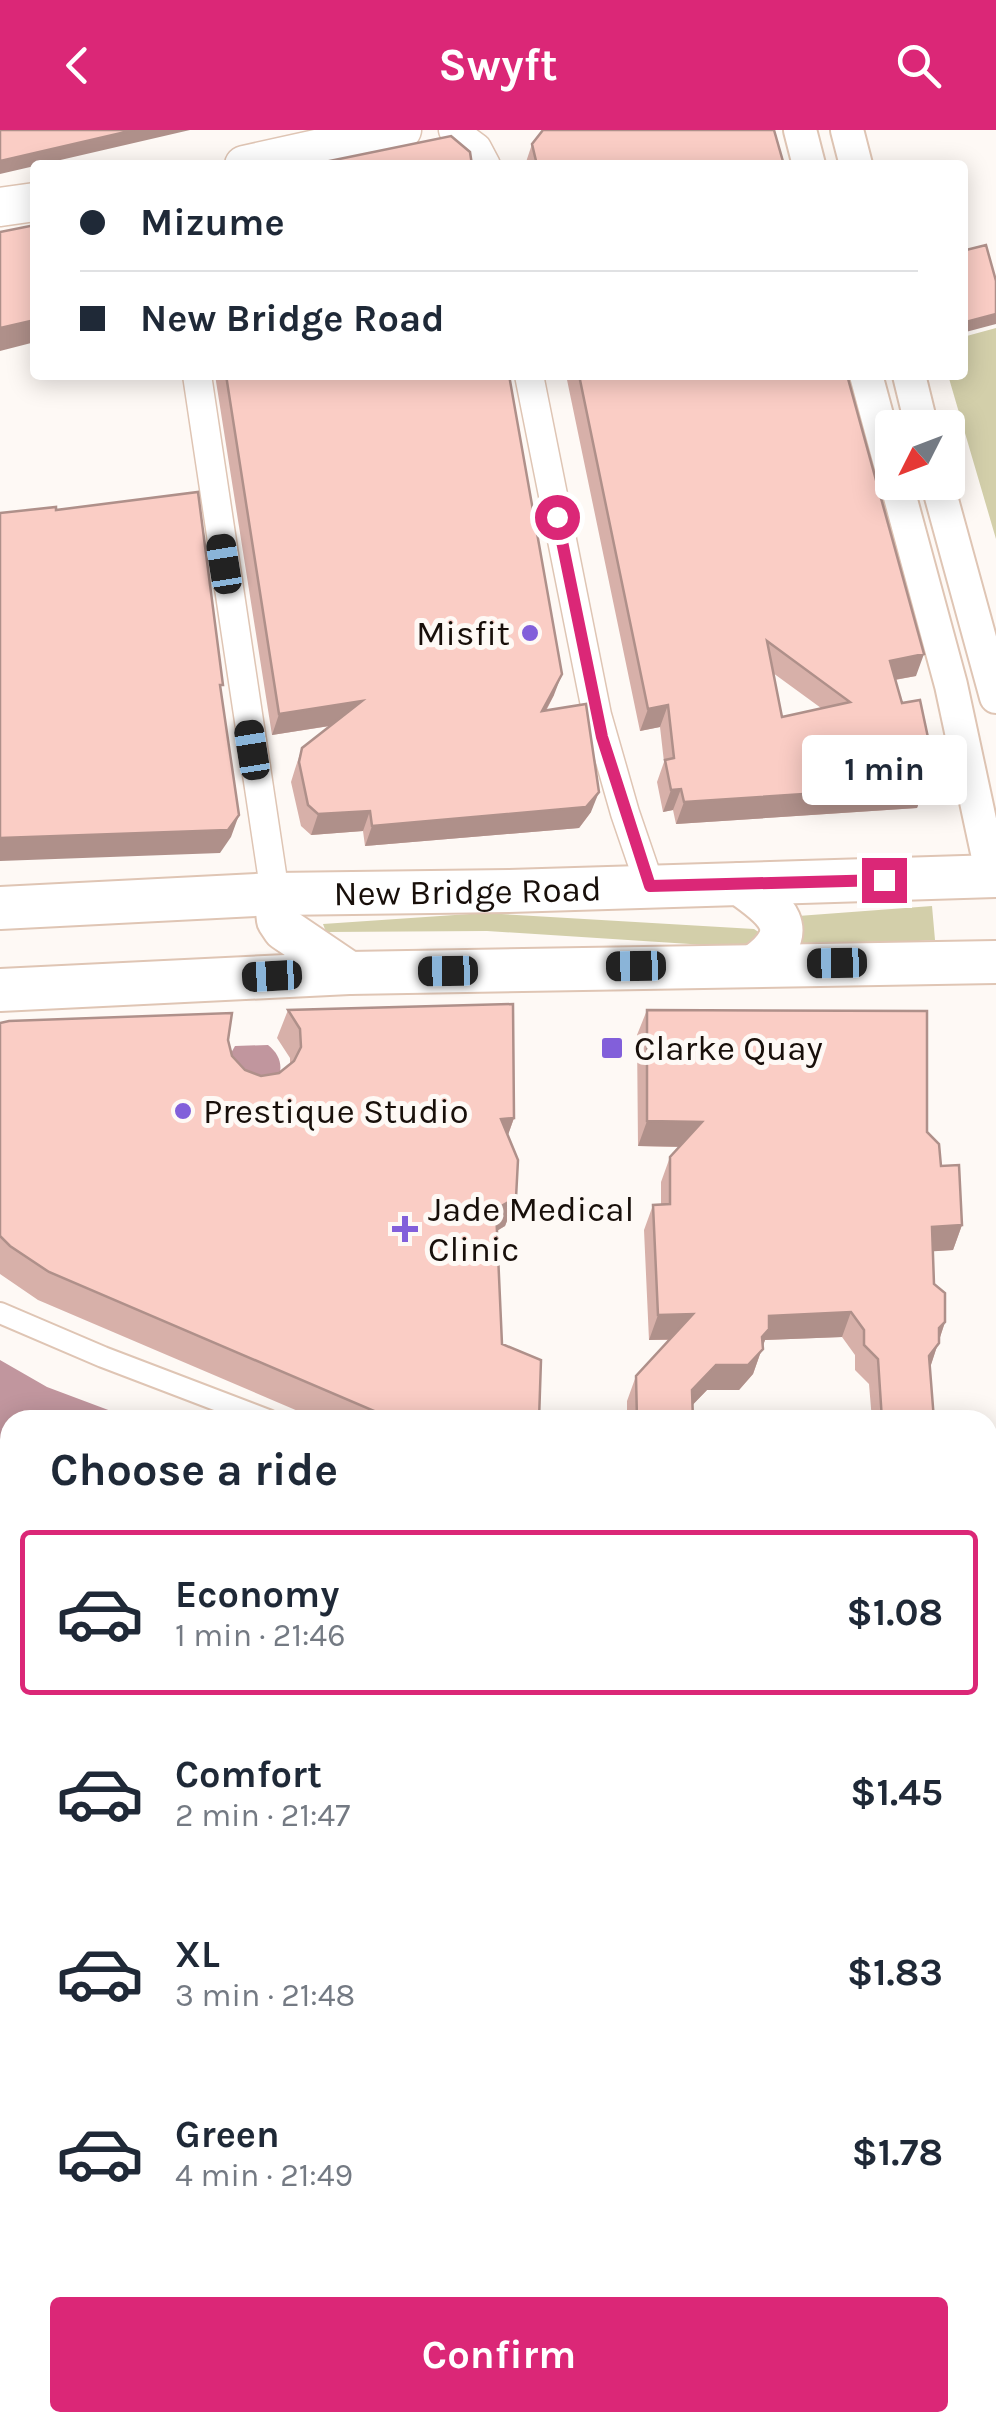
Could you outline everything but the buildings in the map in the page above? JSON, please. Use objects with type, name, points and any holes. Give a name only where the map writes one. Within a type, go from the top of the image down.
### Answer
[{"type":"main road","points":[[267,160],[402,130]]},
{"type":"main road","points":[[740,884],[777,915],[782,931],[776,950],[757,964]]},
{"type":"main road","name":"New Bridge Road","points":[[0,908],[275,894],[740,884],[995,886]]},
{"type":"main road","points":[[275,894],[278,920],[284,929],[350,973]]},
{"type":"main road","points":[[0,990],[350,973],[996,962]]},
{"type":"street","points":[[453,130],[477,148],[483,160]]},
{"type":"street","points":[[800,130],[808,160]]},
{"type":"street","points":[[847,130],[855,160]]},
{"type":"street","points":[[198,380],[275,894]]},
{"type":"street","points":[[531,380],[597,715],[624,813],[650,886]]},
{"type":"street","points":[[867,380],[875,410]]},
{"type":"street","points":[[909,380],[917,410]]},
{"type":"street","points":[[901,500],[951,686],[995,886]]},
{"type":"street","points":[[942,500],[996,697]]},
{"type":"street","points":[[0,1313],[242,1410]]},
{"type":"shaded area","points":[[996,328],[996,539],[965,433],[965,410],[958,410],[949,380],[968,380],[968,336]]},
{"type":"shaded area","points":[[932,906],[935,940],[801,948],[798,916]]},
{"type":"shaded area","points":[[484,913],[754,929],[763,935],[752,948],[487,931],[326,932],[323,924]]},
{"type":"shaded area","points":[[268,1045],[280,1064],[275,1086],[226,1062],[235,1046]]},
{"type":"shaded area","points":[[0,1360],[47,1387],[108,1410],[0,1410]]},
{"type":"place","name":"Misfit","points":[[530,633]]},
{"type":"place","name":"Clarke Quay","points":[[612,1048]]},
{"type":"place","name":"Prestique Studio","points":[[183,1111]]},
{"type":"place","name":"Jade Medical Clinic","points":[[405,1229]]},
{"type":"route","points":[[557,517],[602,737],[650,886],[884,880]]}]
